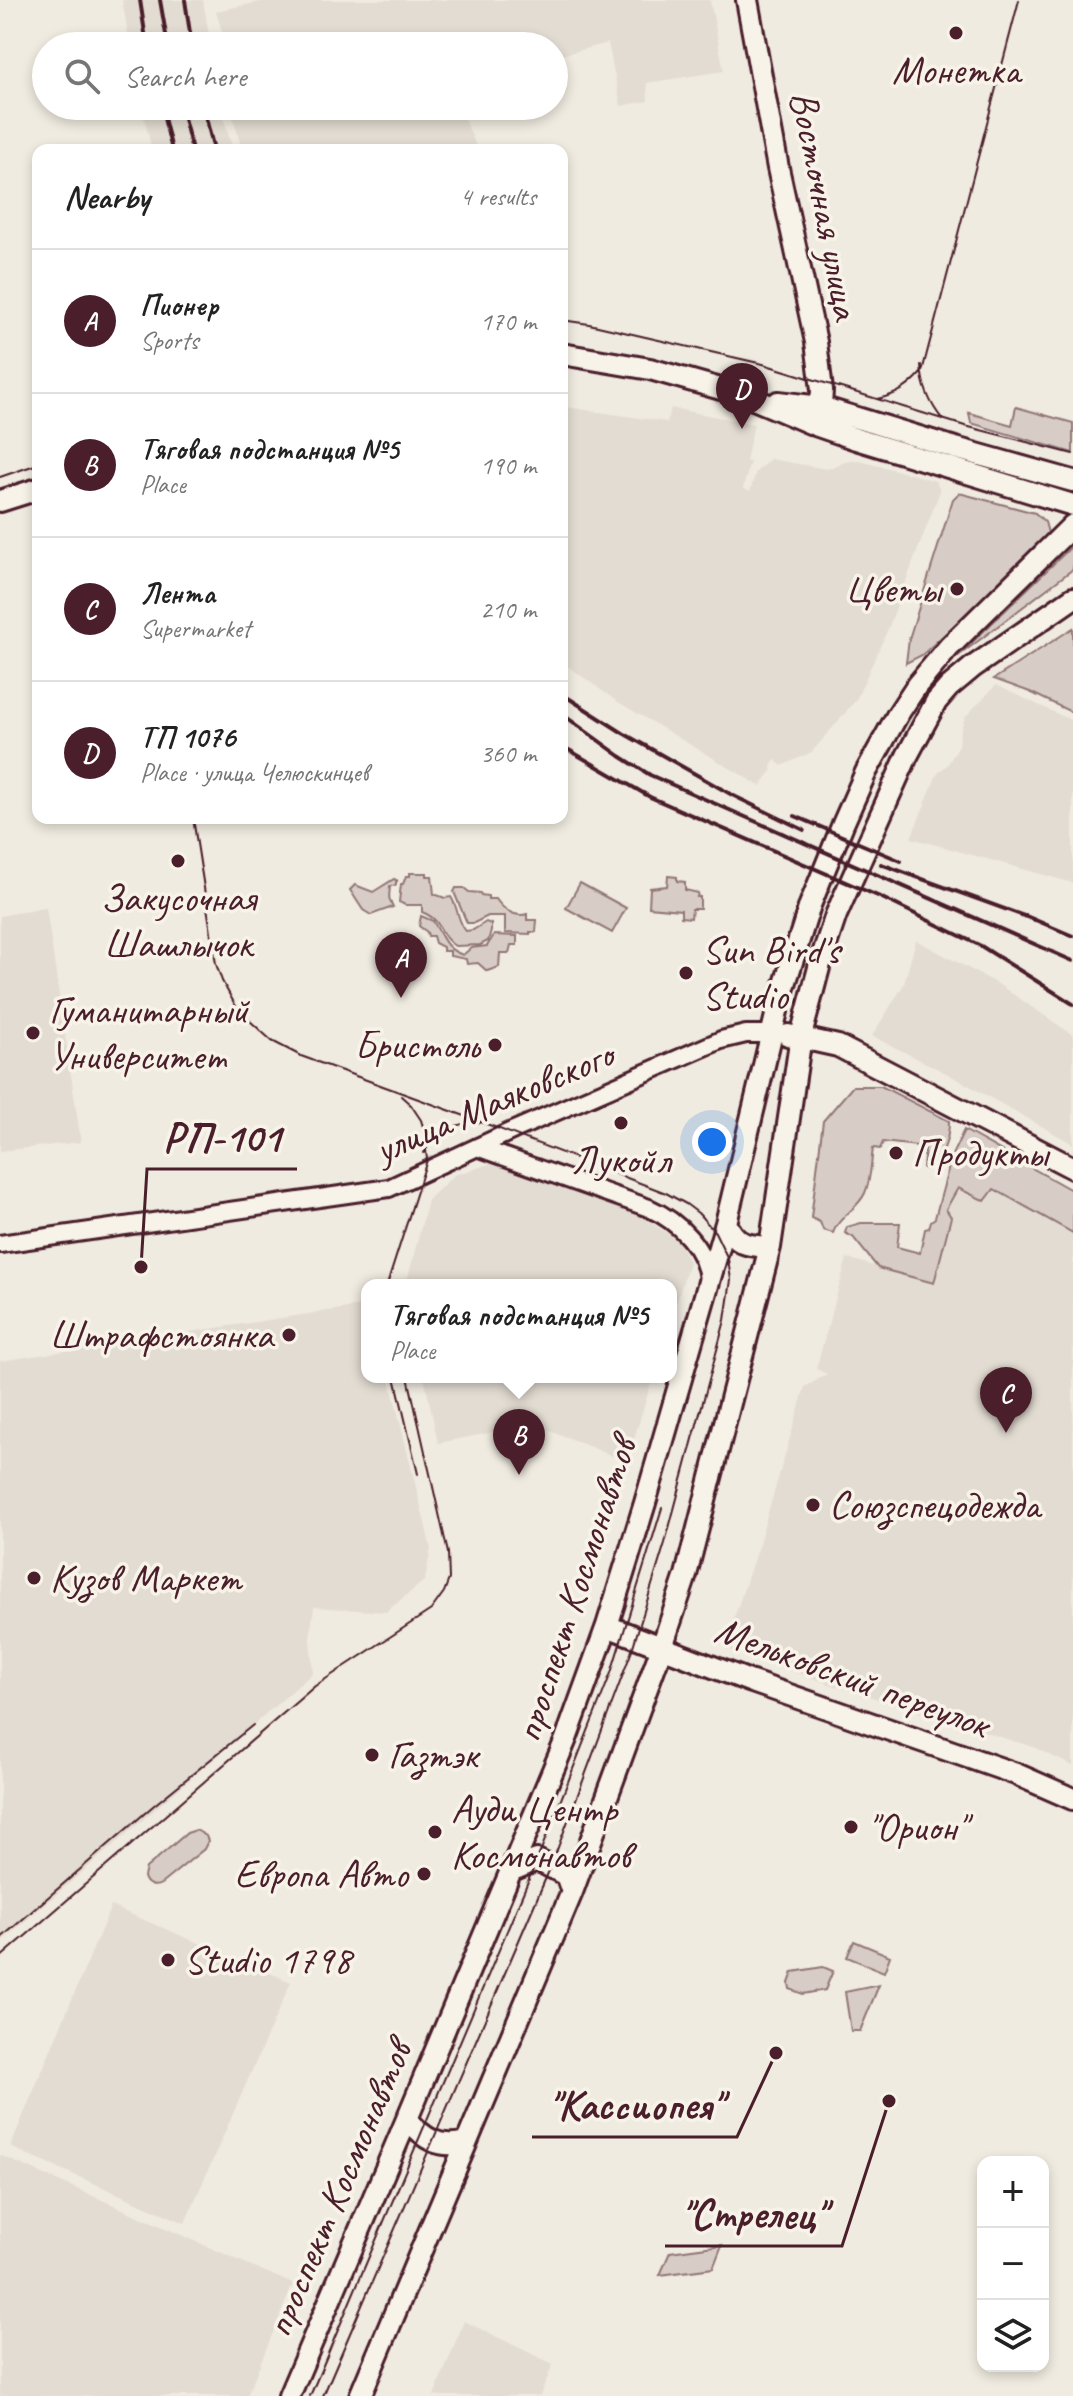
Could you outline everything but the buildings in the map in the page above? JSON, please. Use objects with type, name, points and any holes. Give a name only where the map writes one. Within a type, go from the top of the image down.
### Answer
[{"type":"main road","name":"Восточная улица","points":[[747,0],[778,168],[816,342],[821,381],[818,416]]},
{"type":"main road","points":[[568,355],[650,369],[818,416],[955,448],[1073,481]]},
{"type":"main road","points":[[818,416],[1073,505]]},
{"type":"main road","points":[[0,501],[32,491]]},
{"type":"main road","name":"проспект Космонавтов","points":[[289,2396],[566,1739],[607,1626],[726,1223],[771,1034],[815,893],[866,772],[917,685],[949,647],[1073,525]]},
{"type":"main road","points":[[360,2396],[572,1892],[686,1575],[770,1247],[801,1036],[836,915],[907,756],[942,694],[973,667],[1073,598]]},
{"type":"main road","points":[[771,1034],[801,1036],[838,1046],[1073,1168]]},
{"type":"main road","points":[[726,1223],[732,1237],[744,1244],[770,1247]]},
{"type":"main road","name":"Мельковский переулок","points":[[607,1626],[1016,1774],[1073,1799]]},
{"type":"main road","points":[[510,1871],[537,1860],[566,1875],[572,1892]]},
{"type":"main road","points":[[407,2119],[420,2135],[432,2141],[455,2145],[466,2142]]},
{"type":"street","name":"улица Маяковского","points":[[0,1244],[389,1188],[721,1040],[746,1034],[771,1034]]},
{"type":"street","points":[[477,1147],[664,1215],[680,1228],[698,1250],[708,1270],[708,1283]]},
{"type":"shaded area","points":[[122,0],[203,0],[209,32],[128,32]]},
{"type":"shaded area","points":[[270,0],[710,0],[724,71],[647,83],[648,101],[621,106],[608,43],[568,53],[568,32],[222,32],[216,11]]},
{"type":"shaded area","points":[[144,120],[224,120],[231,144],[150,144]]},
{"type":"shaded area","points":[[234,120],[465,120],[475,144],[240,144]]},
{"type":"shaded area","points":[[568,407],[667,422],[671,408],[754,424],[743,489],[750,491],[756,472],[770,459],[827,469],[859,460],[936,481],[940,491],[888,629],[856,700],[812,752],[782,766],[775,760],[772,771],[760,786],[618,702],[568,666]]},
{"type":"shaded area","points":[[1016,407],[1073,423],[1073,453],[971,423],[969,413],[1012,425]]},
{"type":"shaded area","points":[[959,493],[1035,513],[1045,522],[1048,533],[1042,545],[922,655],[906,663],[909,639],[953,499]]},
{"type":"shaded area","points":[[1073,545],[1073,569],[957,657]]},
{"type":"shaded area","points":[[1073,628],[1073,713],[994,679]]},
{"type":"shaded area","points":[[996,685],[1073,721],[1073,883],[911,838],[937,774],[948,764],[959,745],[965,717]]},
{"type":"shaded area","points":[[410,873],[432,876],[434,894],[451,897],[466,931],[486,922],[491,924],[488,941],[480,945],[455,946],[445,937],[438,924],[422,912],[422,905],[399,902],[401,884]]},
{"type":"shaded area","points":[[668,876],[685,882],[685,890],[698,893],[700,909],[692,909],[691,918],[681,917],[681,910],[649,907],[650,888],[667,886]]},
{"type":"shaded area","points":[[394,879],[398,881],[390,886],[389,896],[393,907],[371,915],[363,910],[350,890],[355,885],[373,892]]},
{"type":"shaded area","points":[[580,883],[626,908],[612,933],[566,908]]},
{"type":"shaded area","points":[[456,888],[496,899],[513,913],[527,914],[527,920],[537,920],[536,932],[505,933],[505,916],[488,916],[467,923],[454,892]]},
{"type":"shaded area","name":"Гуманитарный Университет","points":[[46,907],[81,1142],[0,1151],[0,916]]},
{"type":"shaded area","points":[[421,916],[433,921],[448,945],[463,955],[471,948],[487,946],[494,935],[517,936],[517,945],[511,945],[509,953],[500,953],[499,967],[487,971],[478,963],[467,964],[466,959],[450,956],[450,951],[443,951],[433,936],[428,936],[419,926]]},
{"type":"shaded area","points":[[916,940],[998,984],[1073,1035],[1073,1144],[948,1074],[872,1036],[904,984]]},
{"type":"shaded area","points":[[853,1086],[881,1086],[949,1121],[948,1135],[941,1155],[927,1169],[923,1168],[925,1147],[883,1142],[880,1149],[873,1148],[865,1193],[833,1233],[823,1230],[820,1222],[811,1218],[823,1121]]},
{"type":"shaded area","points":[[964,1130],[1073,1191],[1073,1233],[994,1189],[985,1201],[958,1188],[946,1209],[951,1217],[934,1283],[878,1268],[853,1237],[845,1233],[847,1227],[861,1223],[900,1223],[897,1247],[920,1253],[925,1229],[935,1218],[952,1155]]},
{"type":"shaded area","points":[[496,1162],[644,1218],[678,1240],[689,1262],[677,1301],[677,1279],[408,1279],[428,1200],[454,1175]]},
{"type":"shaded area","points":[[958,1187],[994,1188],[1073,1233],[1073,1766],[1033,1747],[724,1648],[805,1387],[827,1374],[816,1369],[847,1258],[933,1283],[946,1209]]},
{"type":"shaded area","points":[[361,1306],[361,1383],[390,1383],[431,1548],[425,1580],[386,1612],[314,1607],[310,1638],[313,1673],[0,1943],[0,1361]]},
{"type":"shaded area","points":[[425,1383],[651,1383],[627,1462],[535,1424],[438,1443]]},
{"type":"shaded area","points":[[196,1830],[206,1836],[208,1841],[204,1849],[161,1884],[148,1884],[144,1877],[146,1868],[187,1833]]},
{"type":"shaded area","points":[[111,1906],[291,1982],[185,2223],[10,2147]]},
{"type":"shaded area","points":[[854,1941],[890,1956],[884,1972],[847,1957]]},
{"type":"shaded area","points":[[823,1967],[833,1971],[825,1990],[803,1994],[790,1989],[793,1972]]},
{"type":"shaded area","points":[[879,1985],[860,2031],[851,2031],[845,1992]]},
{"type":"shaded area","points":[[0,2155],[293,2284],[247,2396],[0,2396]]},
{"type":"shaded area","points":[[722,2245],[713,2268],[660,2275],[670,2252]]},
{"type":"shaded area","points":[[464,2321],[553,2364],[540,2396],[434,2396]]},
{"type":"tram line","points":[[877,399],[902,390],[922,372],[1019,0]]},
{"type":"tram line","points":[[568,321],[763,364],[965,426],[1073,454]]},
{"type":"tram line","points":[[921,365],[928,394],[943,420]]},
{"type":"tram line","points":[[0,477],[32,466]]},
{"type":"tram line","points":[[194,824],[216,964],[222,981],[238,1010],[272,1041],[301,1056],[666,1193],[698,1213],[715,1232],[728,1259],[731,1280],[725,1320],[665,1543],[631,1653],[551,1866],[323,2396]]},
{"type":"tram line","points":[[389,1279],[427,1160],[421,1120],[401,1096]]},
{"type":"tram line","points":[[424,1153],[428,1145],[447,1129],[480,1123]]},
{"type":"tram line","points":[[396,1383],[418,1474]]},
{"type":"tram line","points":[[0,1958],[315,1686],[431,1610],[444,1592],[449,1579],[448,1553],[409,1383]]},
{"type":"tram line","points":[[310,2396],[537,1860],[611,1673],[662,1508]]},
{"type":"tram line","points":[[0,1939],[153,1806],[253,1725]]},
{"type":"railway","points":[[140,0],[145,32]]},
{"type":"railway","points":[[160,0],[166,32]]},
{"type":"railway","points":[[185,0],[190,32]]},
{"type":"railway","points":[[164,120],[170,144]]},
{"type":"railway","points":[[184,120],[190,144]]},
{"type":"railway","points":[[206,120],[212,144]]},
{"type":"railway","points":[[568,698],[734,796],[804,830]]},
{"type":"railway","points":[[568,718],[650,775],[1073,961]]},
{"type":"railway","points":[[568,749],[650,797],[880,897],[981,946],[1073,1004]]},
{"type":"railway","points":[[795,816],[901,861]]},
{"type":"railway","points":[[881,864],[1035,920]]},
{"type":"railway","points":[[1026,916],[1073,936]]},
{"type":"place","name":"Монетка","points":[[956,33]]},
{"type":"place","name":"ТП 1076","points":[[742,429]]},
{"type":"place","name":"Цветы","points":[[957,589]]},
{"type":"place","name":"Закусочная Шашлычок","points":[[178,861]]},
{"type":"place","name":"Sun Bird's Studio","points":[[686,973]]},
{"type":"place","name":"Пионер","points":[[401,998]]},
{"type":"place","name":"Гуманитарный Университет","points":[[33,1033]]},
{"type":"place","name":"Бристоль","points":[[495,1045]]},
{"type":"place","name":"Лукойл","points":[[621,1123]]},
{"type":"place","name":"Продукты","points":[[896,1153]]},
{"type":"place","name":"РП-101","points":[[141,1267]]},
{"type":"place","name":"Штрафстоянка","points":[[289,1335]]},
{"type":"place","name":"Лента","points":[[1006,1433]]},
{"type":"place","name":"Тяговая подстанция №5","points":[[519,1475]]},
{"type":"place","name":"Союзспецодежда","points":[[813,1505]]},
{"type":"place","name":"Кузов Маркет","points":[[34,1578]]},
{"type":"place","name":"Газтэк","points":[[372,1755]]},
{"type":"place","name":"\"Орион\"","points":[[851,1827]]},
{"type":"place","name":"Ауди Центр Космонавтов","points":[[435,1832]]},
{"type":"place","name":"Европа Авто","points":[[424,1874]]},
{"type":"place","name":"Studio 1798","points":[[168,1960]]},
{"type":"place","name":"\"Кассиопея\"","points":[[776,2053]]},
{"type":"place","name":"\"Стрелец\"","points":[[889,2101]]}]
